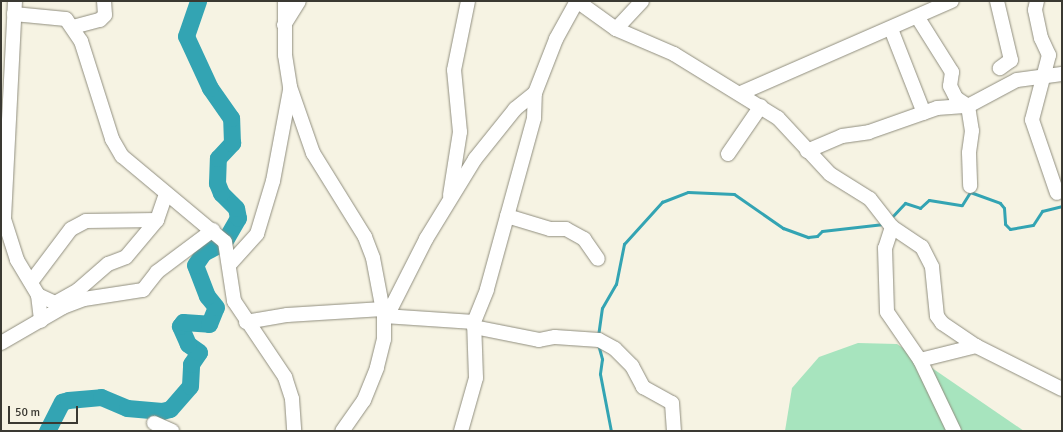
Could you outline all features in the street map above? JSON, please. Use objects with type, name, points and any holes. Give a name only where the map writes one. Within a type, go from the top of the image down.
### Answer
[{"type":"street","points":[[73,27],[100,20],[105,15],[104,1]]},
{"type":"street","points":[[285,1],[283,27],[290,87],[313,153],[365,237],[384,314],[384,339],[373,380],[342,431]]},
{"type":"street","points":[[283,27],[299,1]]},
{"type":"street","points":[[448,205],[460,132],[454,70],[468,1]]},
{"type":"street","points":[[461,431],[476,378],[474,325],[507,216],[534,118],[536,93],[556,39],[577,1],[616,29],[674,54],[741,93],[778,118],[807,151],[830,174],[870,199],[892,227],[907,235],[928,256],[939,319],[976,346],[1062,389]]},
{"type":"street","points":[[616,29],[642,1]]},
{"type":"street","points":[[741,93],[918,18],[952,1]]},
{"type":"street","points":[[998,1],[1011,60],[1000,68]]},
{"type":"street","points":[[1034,4],[1049,55],[1045,76],[1032,120],[1057,193]]},
{"type":"street","points":[[41,321],[38,295],[17,260],[4,219],[15,8],[58,16],[73,27],[112,139],[122,156],[166,194],[213,230],[224,241],[234,301],[246,322],[273,355],[285,377],[292,399],[294,431]]},
{"type":"street","points":[[918,18],[952,72],[950,86],[956,98],[968,106],[972,130],[969,153],[970,186]]},
{"type":"street","points":[[891,29],[924,113]]},
{"type":"street","points":[[1,74],[12,64]]},
{"type":"street","points":[[807,151],[842,136],[869,132],[937,108],[968,106],[1017,80],[1062,74]]},
{"type":"street","points":[[229,265],[257,234],[273,181],[290,87]]},
{"type":"street","points":[[384,314],[426,239],[494,131],[536,93]]},
{"type":"street","points":[[728,154],[761,106]]},
{"type":"street","points":[[38,295],[55,303],[78,290],[108,264],[126,257],[157,220],[166,194]]},
{"type":"street","points":[[507,216],[550,229],[566,229],[584,239],[598,259]]},
{"type":"street","points":[[31,282],[71,229],[86,221],[157,220]]},
{"type":"street","points":[[892,227],[885,248],[887,312],[920,360],[954,431]]},
{"type":"street","points":[[1,343],[84,299],[143,290],[157,272],[213,230]]},
{"type":"street","points":[[246,322],[287,315],[384,314],[474,325],[539,340],[587,337],[599,340],[615,349],[632,366],[643,387],[672,403],[674,431]]},
{"type":"street","points":[[920,360],[976,346]]},
{"type":"street","points":[[154,423],[172,431]]},
{"type":"green space","points":[[858,343],[897,344],[1024,431],[785,431],[792,388],[819,357]]},
{"type":"waterway","points":[[47,431],[62,402],[68,400],[101,397],[127,408],[162,411],[170,409],[190,386],[191,364],[199,352],[188,344],[180,326],[183,322],[209,324],[216,307],[207,296],[195,265],[203,253],[224,242],[238,218],[236,208],[221,193],[217,183],[218,158],[232,143],[231,118],[210,88],[186,36],[198,1]]},
{"type":"waterway","points":[[598,336],[602,308],[616,284],[624,244],[662,202],[688,192],[734,194],[783,228],[808,237],[817,236],[822,231],[884,224]]},
{"type":"waterway","points":[[890,219],[905,203],[920,208],[929,200],[962,205],[970,192],[1000,203],[1004,208],[1005,224],[1010,229],[1033,225],[1042,211],[1062,206]]},
{"type":"waterway","points":[[598,344],[602,359],[600,374],[611,431]]}]
